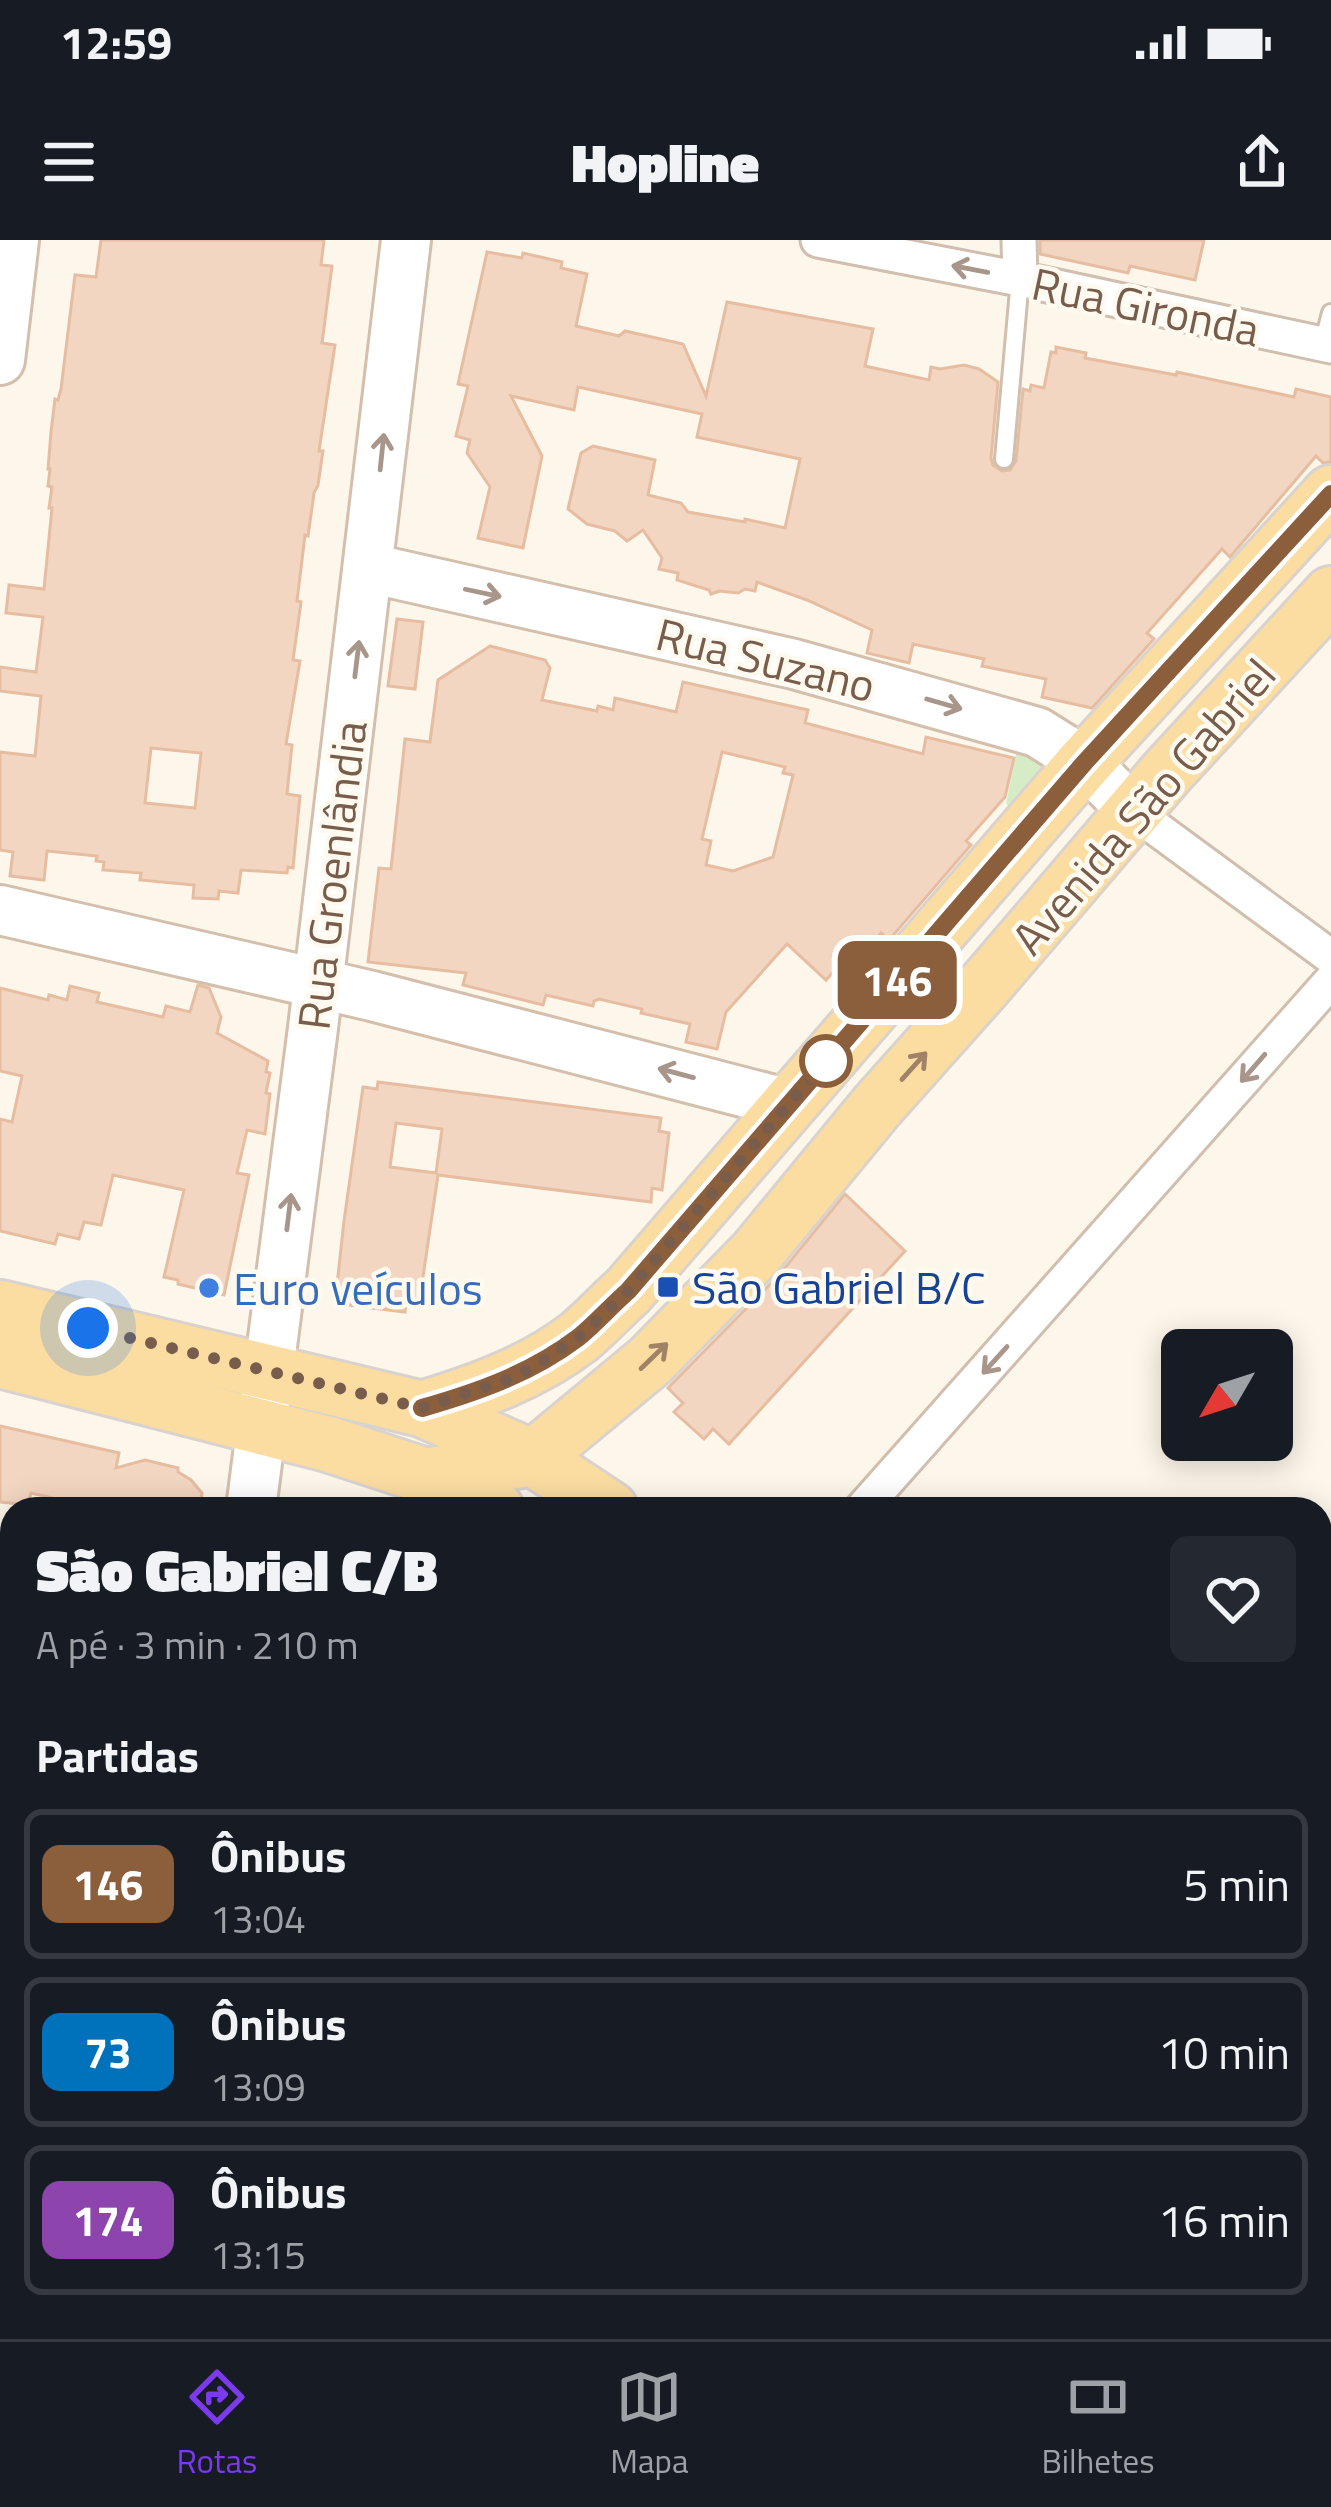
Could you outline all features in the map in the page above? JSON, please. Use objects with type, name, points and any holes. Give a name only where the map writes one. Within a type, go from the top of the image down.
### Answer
[{"type":"main road","name":"Avenida São Gabriel","points":[[422,1408],[532,1368],[580,1336],[628,1291],[1085,762],[1331,494]]},
{"type":"main road","name":"Avenida São Gabriel","points":[[426,1476],[532,1458],[650,1361],[756,1252],[877,1106],[1331,594]]},
{"type":"main road","points":[[0,1307],[422,1408],[532,1458],[592,1497]]},
{"type":"main road","points":[[0,1360],[261,1425],[426,1476],[471,1497]]},
{"type":"main road","points":[[591,1411],[599,1456],[616,1497]]},
{"type":"street","points":[[0,360],[14,240]]},
{"type":"street","name":"Rua Groenlândia","points":[[252,1497],[319,983],[406,240]]},
{"type":"street","name":"Rua Gironda","points":[[818,240],[1328,334]]},
{"type":"street","points":[[1019,240],[1021,279]]},
{"type":"street","name":"Rua Suzano","points":[[369,568],[794,664],[1037,732],[1085,762],[1134,812]]},
{"type":"street","points":[[1134,812],[1331,957]]},
{"type":"street","points":[[0,910],[319,983],[789,1104]]},
{"type":"street","points":[[873,1497],[1331,981]]},
{"type":"lane","points":[[1004,459],[1021,279]]},
{"type":"green space","points":[[1020,735],[1077,765],[1028,820],[1006,804]]},
{"type":"building","points":[[101,240],[324,240],[321,265],[332,266],[322,343],[335,345],[318,485],[305,535],[293,660],[300,661],[286,744],[292,745],[287,794],[300,796],[293,868],[288,867],[287,873],[241,870],[238,893],[219,891],[218,899],[193,898],[194,885],[140,880],[141,873],[103,870],[104,862],[96,861],[97,856],[47,851],[44,880],[10,876],[13,852],[0,850],[0,752],[35,756],[41,696],[0,691],[0,667],[36,672],[43,617],[6,613],[9,585],[44,589],[52,508],[52,487],[48,486],[51,432],[75,275],[96,277]],"holes":[[[151,748],[201,753],[195,808],[145,803]]]},
{"type":"building","points":[[1040,240],[1204,240],[1195,280],[1130,266],[1128,273],[1040,254]]},
{"type":"building","points":[[487,252],[522,258],[523,253],[562,262],[561,268],[587,274],[576,326],[683,344],[706,396],[727,302],[873,329],[865,366],[929,380],[931,367],[979,369],[998,382],[991,458],[1002,471],[1010,470],[1016,461],[1023,389],[1030,391],[1031,385],[1044,388],[1056,347],[1086,353],[1085,358],[1294,397],[1296,389],[1331,397],[1331,462],[1323,463],[1316,456],[1230,557],[1222,549],[1147,633],[1154,639],[1092,708],[1042,697],[1046,679],[982,666],[984,659],[913,644],[909,663],[867,653],[872,630],[757,582],[755,591],[711,594],[677,580],[678,573],[659,569],[662,558],[643,530],[627,541],[615,531],[587,524],[568,509],[581,453],[593,446],[655,460],[648,495],[681,503],[688,512],[785,528],[800,459],[697,437],[702,414],[578,387],[574,410],[511,396],[542,456],[523,548],[478,538],[490,487],[467,453],[470,440],[456,436],[468,386],[458,384]]},
{"type":"building","points":[[397,619],[423,622],[415,689],[388,686]]},
{"type":"building","points":[[490,646],[545,660],[550,668],[542,700],[597,711],[598,706],[613,710],[615,698],[676,712],[683,682],[808,710],[805,723],[923,754],[926,737],[1014,758],[1005,797],[966,841],[971,845],[889,940],[881,933],[826,980],[787,944],[726,1012],[717,1049],[686,1042],[690,1024],[641,1013],[642,1009],[599,999],[593,1006],[546,995],[543,1005],[463,985],[466,973],[368,962],[379,868],[391,869],[405,739],[430,742],[438,680]],"holes":[[[722,752],[785,767],[783,773],[793,775],[773,857],[733,871],[706,865],[711,841],[702,839]]]},
{"type":"building","points":[[198,985],[209,988],[221,1017],[217,1033],[268,1061],[266,1072],[270,1073],[265,1134],[247,1130],[237,1173],[249,1175],[224,1295],[164,1277],[184,1190],[113,1175],[101,1225],[84,1222],[79,1239],[58,1234],[55,1244],[0,1231],[0,1119],[12,1122],[22,1076],[0,1071],[0,988],[67,1000],[70,986],[99,993],[97,1002],[163,1017],[166,1006],[190,1012]]},
{"type":"building","points":[[378,1082],[661,1118],[659,1131],[669,1133],[662,1190],[652,1188],[651,1202],[438,1175],[419,1304],[406,1303],[405,1312],[348,1305],[349,1296],[336,1294],[344,1221],[363,1087],[377,1089]],"holes":[[[396,1123],[442,1129],[436,1173],[390,1167]]]},
{"type":"building","points":[[845,1194],[905,1251],[729,1444],[713,1429],[704,1439],[674,1412],[683,1403],[668,1388],[779,1275]]},
{"type":"building","points":[[0,1426],[119,1453],[116,1468],[145,1460],[178,1468],[202,1493],[202,1497],[31,1493],[30,1497],[0,1497]]},
{"type":"bus line","name":"146","points":[[422,1408],[532,1368],[580,1336],[628,1291],[1085,762],[1331,494]]},
{"type":"place","name":"São Gabriel B/C","points":[[668,1287]]},
{"type":"place","name":"Euro veículos","points":[[209,1288]]},
{"type":"route","points":[[88,1328],[422,1408],[462,1396],[532,1368],[580,1336],[628,1291],[826,1061]]}]
